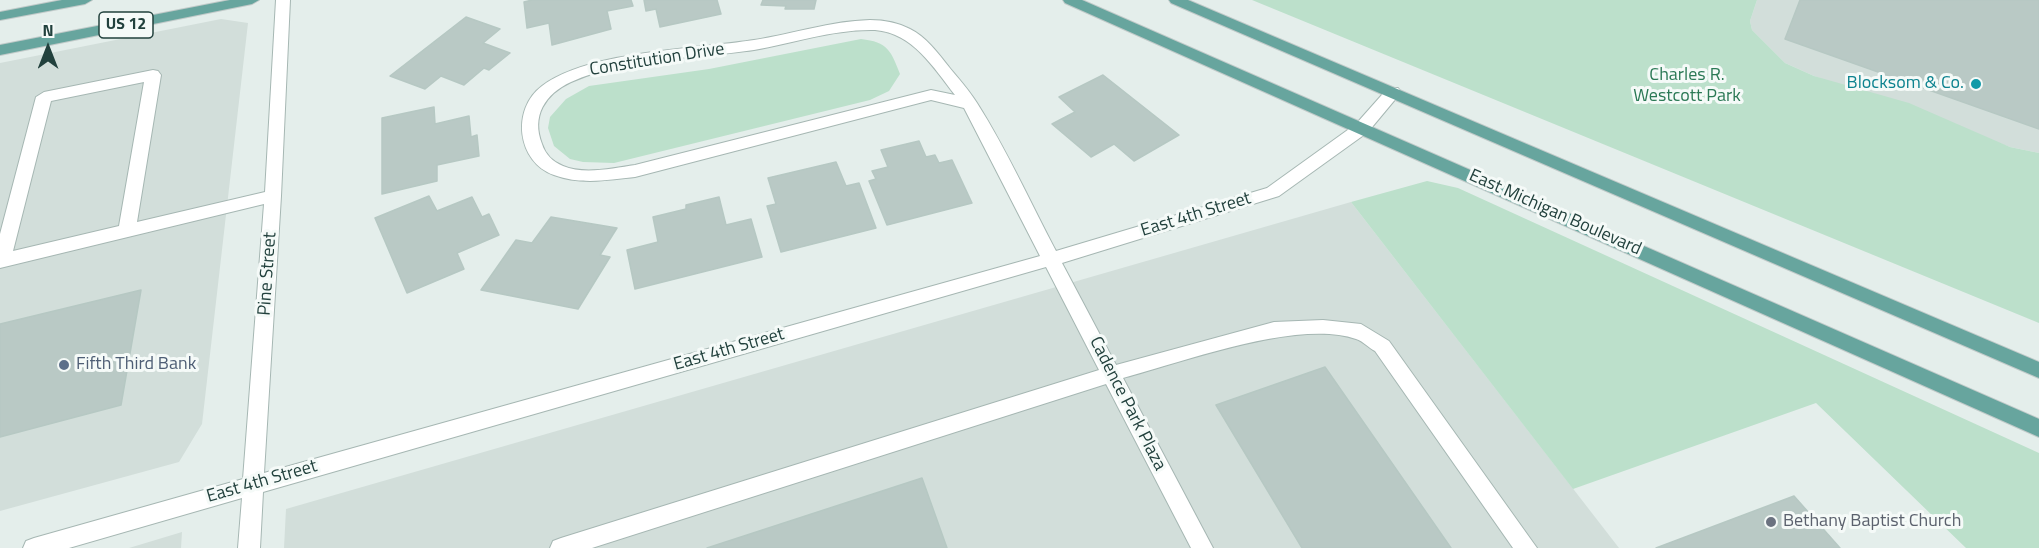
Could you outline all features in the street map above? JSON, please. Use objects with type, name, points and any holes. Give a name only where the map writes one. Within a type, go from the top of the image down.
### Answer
[{"type":"main road","name":"US 12","points":[[0,16],[85,0]]},
{"type":"main road","name":"US 12","points":[[0,50],[252,0]]},
{"type":"main road","name":"East Michigan Boulevard","points":[[1070,0],[2039,428]]},
{"type":"main road","points":[[1176,0],[2039,370]]},
{"type":"street","name":"Pine Street","points":[[249,548],[284,0]]},
{"type":"street","name":"Constitution Drive","points":[[970,104],[931,95],[635,171],[600,175],[570,175],[548,167],[534,150],[529,128],[533,106],[548,90],[572,75],[607,65],[756,45],[841,28],[873,25],[906,33],[930,56],[970,104],[1052,259]]},
{"type":"street","points":[[127,231],[153,75],[44,98],[1,261],[127,231],[273,196]]},
{"type":"street","name":"East 4th Street","points":[[34,548],[1052,259],[1273,192],[1362,128],[1393,92]]},
{"type":"street","name":"Cadence Park Plaza","points":[[1052,259],[1202,548]]},
{"type":"street","points":[[561,548],[1111,374],[1274,329],[1323,327],[1361,332],[1382,346],[1526,548]]},
{"type":"shaded area","name":"Blocksom & Co.","points":[[1757,0],[2039,0],[2039,153],[2010,147],[1814,76],[1785,63],[1752,30],[1750,21]]},
{"type":"shaded area","points":[[221,19],[248,23],[202,424],[179,462],[0,511],[0,63]]},
{"type":"shaded area","points":[[1351,202],[1619,548],[284,548],[286,509]]},
{"type":"shaded area","points":[[182,532],[181,548],[129,548]]},
{"type":"green space","name":"Charles R. Westcott Park","points":[[1252,0],[1757,0],[1750,21],[1752,30],[1785,63],[1814,76],[1909,103],[2010,147],[2039,153],[2039,323]]},
{"type":"green space","points":[[861,39],[883,45],[894,59],[900,74],[889,91],[870,100],[614,163],[583,162],[570,159],[554,146],[548,128],[550,117],[566,99],[589,86],[709,69]]},
{"type":"green space","points":[[1427,181],[1458,188],[2039,453],[2039,548],[1966,548],[1816,403],[1573,489],[1351,202]]},
{"type":"building","points":[[532,0],[631,0],[633,6],[607,11],[611,29],[552,45],[549,23],[527,28],[524,2]]},
{"type":"building","points":[[644,0],[717,0],[721,14],[660,27],[656,9],[646,11]]},
{"type":"building","points":[[763,0],[816,0],[814,9],[785,9],[786,6],[761,5]]},
{"type":"building","name":"Blocksom & Co.","points":[[1800,0],[2039,0],[2039,129],[1785,39]]},
{"type":"building","points":[[466,17],[500,29],[483,43],[510,53],[489,70],[484,68],[464,85],[441,76],[425,89],[390,76]]},
{"type":"building","points":[[1103,75],[1179,135],[1134,161],[1114,144],[1091,157],[1052,124],[1075,112],[1059,97]]},
{"type":"building","points":[[434,107],[435,124],[469,116],[471,137],[477,135],[479,156],[437,165],[437,181],[382,194],[382,118]]},
{"type":"building","points":[[919,141],[926,157],[935,155],[939,163],[952,160],[972,203],[887,225],[869,181],[876,179],[872,171],[888,167],[881,150]]},
{"type":"building","points":[[836,162],[846,186],[859,183],[876,228],[781,252],[767,206],[776,204],[768,178]]},
{"type":"building","points":[[429,196],[437,211],[472,197],[482,217],[489,214],[499,235],[457,253],[464,269],[407,293],[375,218]]},
{"type":"building","points":[[719,197],[726,225],[751,219],[762,257],[635,289],[627,250],[658,242],[653,217],[686,209],[686,205]]},
{"type":"building","points":[[551,217],[617,228],[600,255],[610,257],[578,309],[481,290],[516,240],[532,243]]},
{"type":"building","name":"Fifth Third Bank","points":[[141,290],[121,405],[0,437],[0,324]]},
{"type":"building","points":[[1325,367],[1451,548],[1302,548],[1216,405]]},
{"type":"building","points":[[922,478],[947,548],[707,548]]},
{"type":"building","name":"Bethany Baptist Church","points":[[1794,496],[1840,548],[1656,548]]},
{"type":"place","name":"Blocksom & Co.","points":[[1976,84]]},
{"type":"place","name":"Fifth Third Bank","points":[[64,365]]},
{"type":"place","name":"Bethany Baptist Church","points":[[1771,522]]}]
